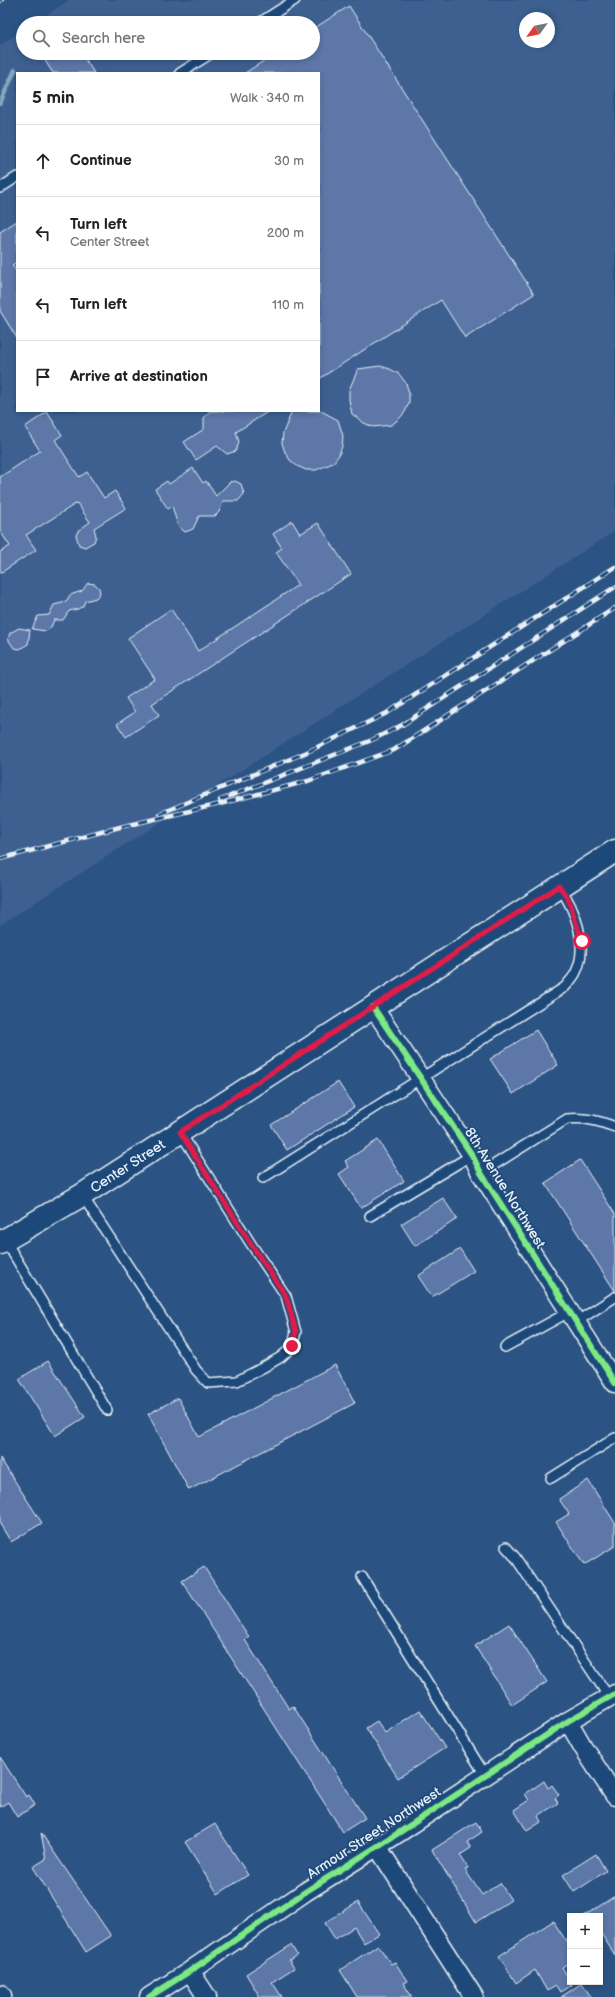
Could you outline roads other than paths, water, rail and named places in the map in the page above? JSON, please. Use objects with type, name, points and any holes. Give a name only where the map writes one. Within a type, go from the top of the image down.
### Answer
[{"type":"main road","name":"Center Street","points":[[3,1241],[82,1195],[615,851]]},
{"type":"street","name":"8th Avenue Northwest","points":[[373,1007],[472,1155],[481,1173],[615,1383]]},
{"type":"street","name":"Armour Street Northwest","points":[[149,1997],[190,1971],[305,1892],[568,1721],[612,1696]]},
{"type":"street","points":[[568,1721],[582,1747],[615,1796]]},
{"type":"street","points":[[377,1846],[474,1997]]},
{"type":"street","points":[[190,1971],[207,1997]]},
{"type":"lane","points":[[270,16],[295,0]]},
{"type":"lane","points":[[182,72],[201,60]]},
{"type":"lane","points":[[0,188],[16,178]]},
{"type":"lane","points":[[263,1178],[565,987],[577,971],[582,941],[568,898],[559,886]]},
{"type":"lane","points":[[481,1173],[568,1119],[580,1118],[615,1127]]},
{"type":"lane","points":[[82,1195],[196,1370],[208,1383],[222,1384],[237,1381],[281,1357],[292,1346],[296,1332],[286,1296],[180,1132]]},
{"type":"lane","points":[[370,1216],[472,1155]]},
{"type":"lane","points":[[3,1241],[107,1410]]},
{"type":"lane","points":[[505,1347],[615,1297]]},
{"type":"lane","points":[[551,1478],[615,1438]]},
{"type":"lane","points":[[506,1547],[612,1696]]},
{"type":"lane","points":[[362,1577],[485,1775]]},
{"type":"waterway","points":[[0,103],[15,70]]},
{"type":"railway","points":[[159,814],[307,752],[387,713],[615,567]]},
{"type":"railway","points":[[220,800],[372,740],[402,725],[615,587]]},
{"type":"railway","points":[[0,859],[120,827],[220,804],[308,781],[394,750],[615,608]]}]
